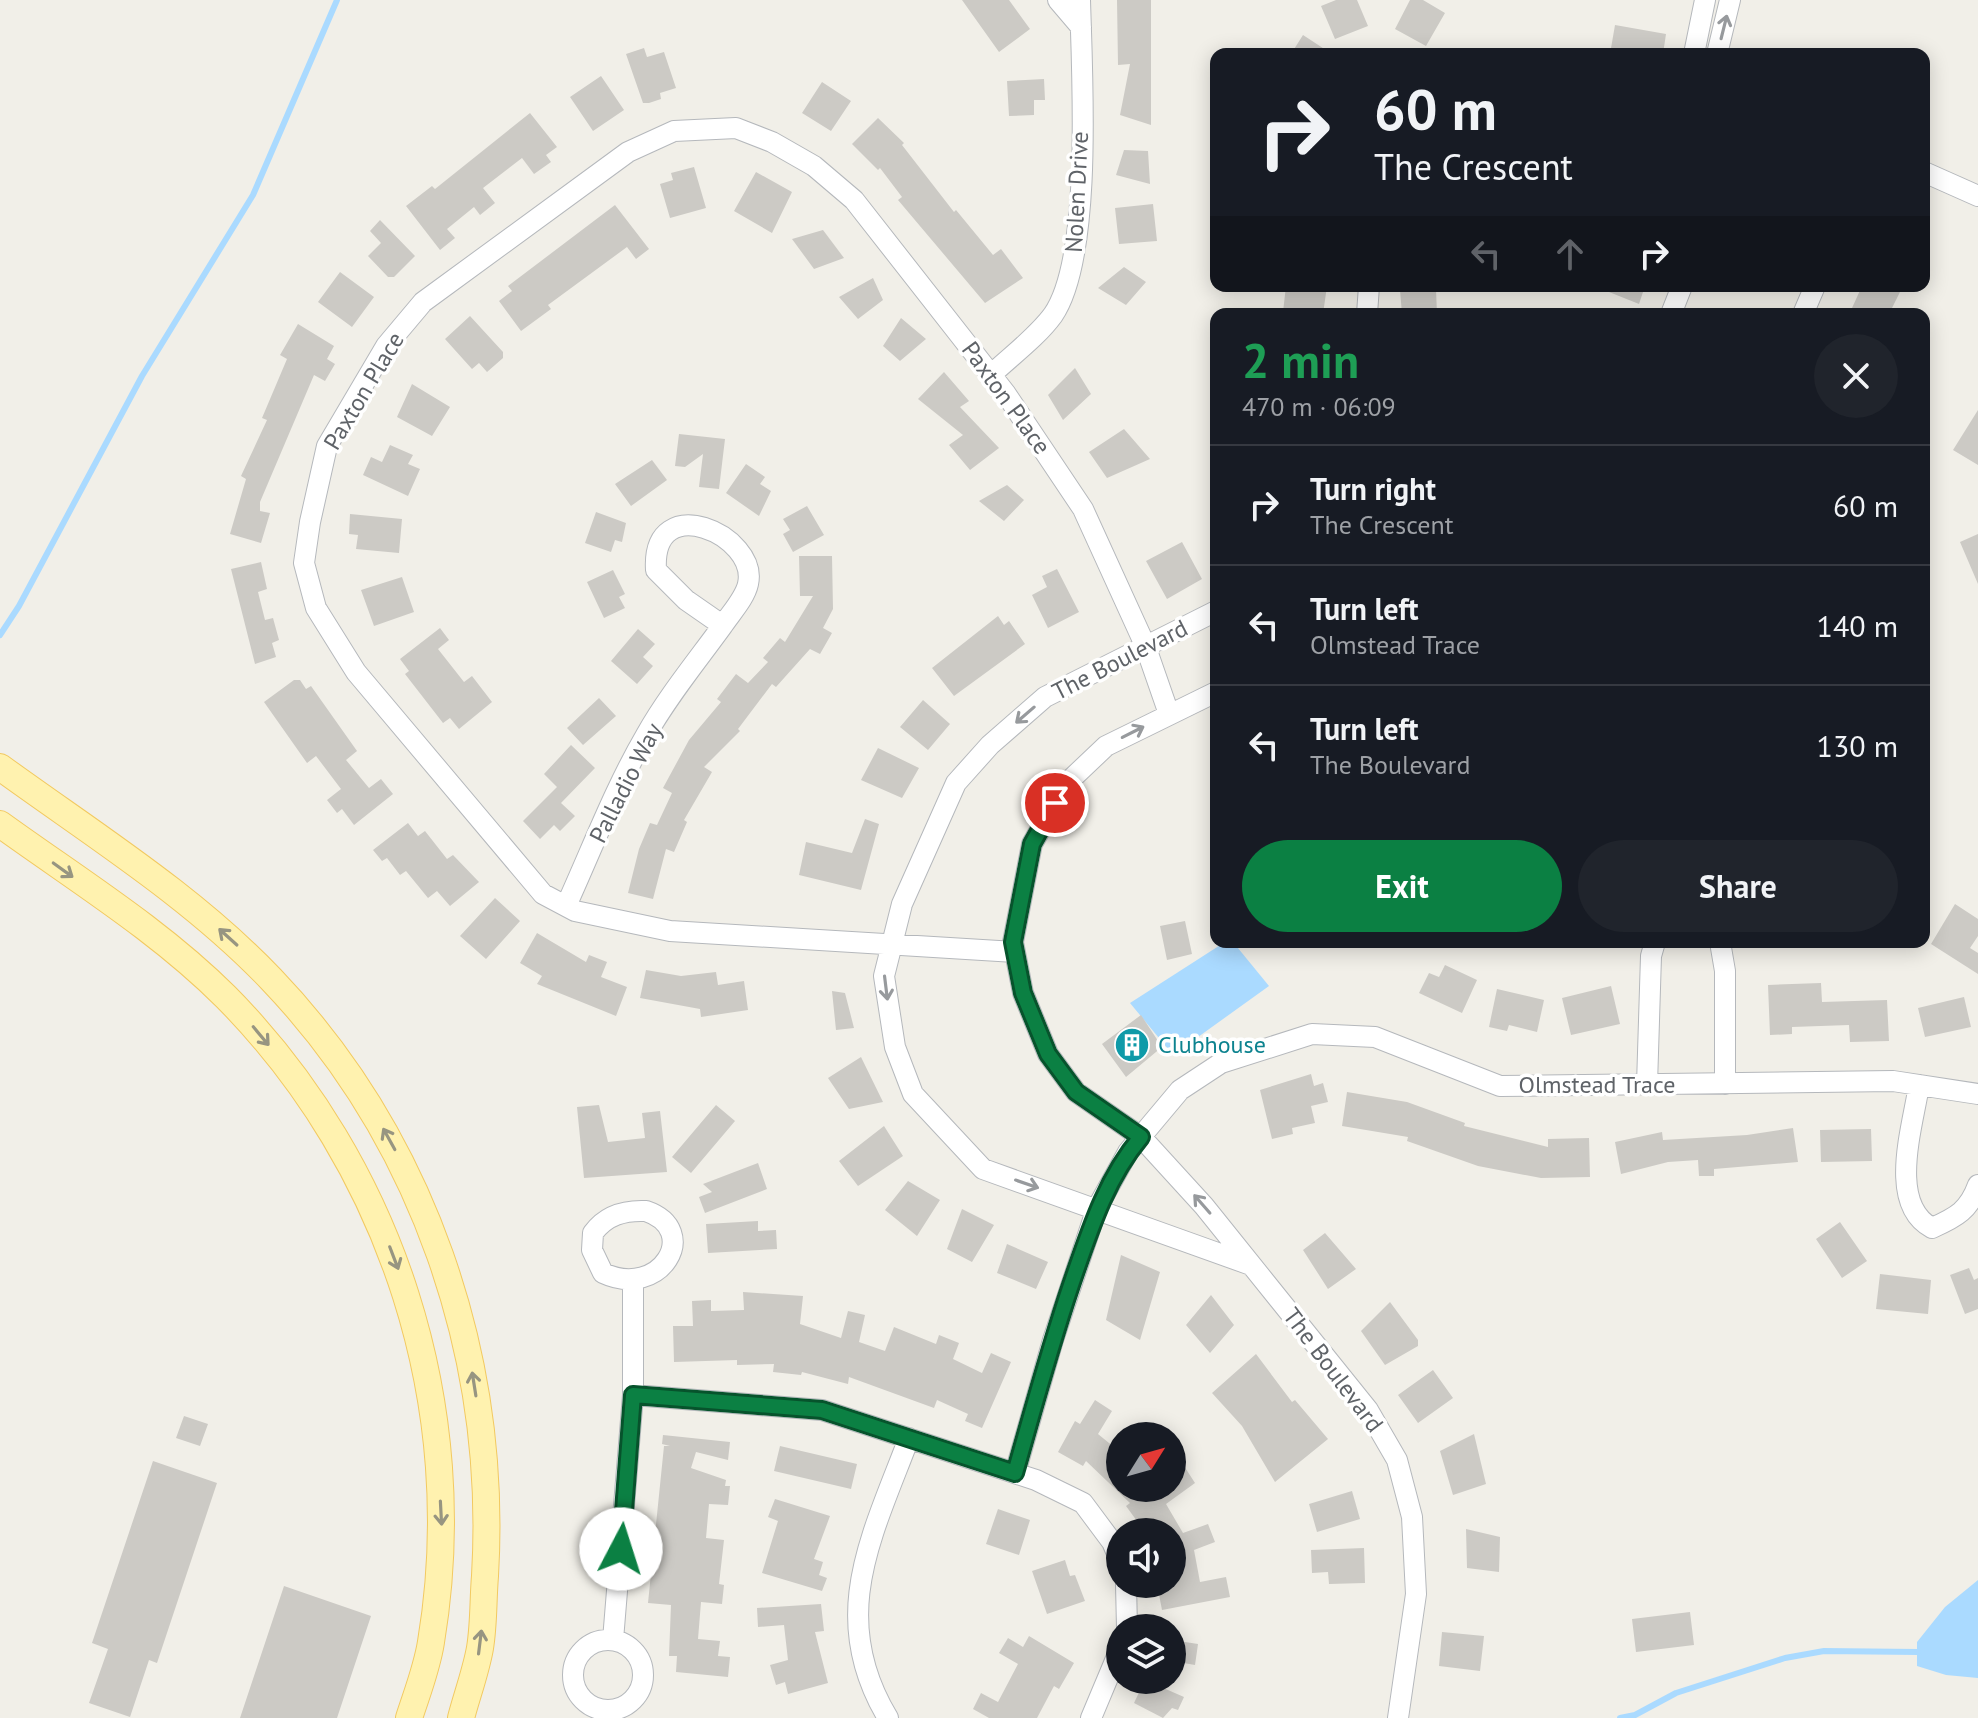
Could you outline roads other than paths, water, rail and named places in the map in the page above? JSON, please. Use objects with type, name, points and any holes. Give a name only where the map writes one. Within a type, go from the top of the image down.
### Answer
[{"type":"main road","points":[[0,767],[203,915],[270,978],[301,1012],[353,1081],[415,1192],[457,1305],[467,1344],[486,1461],[486,1545],[480,1648],[461,1718]]},
{"type":"main road","points":[[0,824],[160,938],[225,997],[310,1098],[379,1220],[412,1308],[435,1413],[442,1544],[431,1645],[409,1718]]},
{"type":"street","points":[[1058,0],[1081,27]]},
{"type":"street","name":"Nolen Drive","points":[[991,375],[1053,315],[1071,274],[1080,217],[1080,0]]},
{"type":"street","points":[[1695,48],[1705,0]]},
{"type":"street","points":[[1718,48],[1730,0]]},
{"type":"street","name":"Paxton Place","points":[[1015,952],[892,942],[670,931],[566,906],[543,894],[420,752],[356,672],[316,608],[304,563],[327,446],[386,346],[423,302],[628,152],[674,131],[736,128],[772,142],[814,166],[854,200],[991,375],[1083,509],[1145,645],[1169,714]]},
{"type":"street","points":[[1930,175],[1978,196]]},
{"type":"street","name":"Palladio Way","points":[[566,906],[646,735],[722,625],[748,585],[746,562],[735,547],[708,528],[692,523],[677,527],[662,537],[655,554],[656,570],[686,600],[722,625]]},
{"type":"street","name":"The Boulevard","points":[[1210,614],[1045,697],[990,745],[956,783],[902,904],[884,976],[895,1047],[913,1094],[983,1169],[1252,1265]]},
{"type":"street","name":"The Boulevard","points":[[1210,695],[1106,746],[1067,783],[1032,844],[1013,942],[1023,993],[1048,1054],[1076,1092],[1141,1137],[1252,1265],[1368,1410],[1397,1460],[1412,1517],[1416,1594],[1398,1718]]},
{"type":"street","points":[[1647,1085],[1653,948]]},
{"type":"street","points":[[1721,948],[1725,971],[1725,1084]]},
{"type":"street","name":"Olmstead Trace","points":[[1015,1473],[1053,1340],[1097,1208],[1128,1152],[1180,1090],[1221,1063],[1312,1034],[1375,1037],[1500,1086],[1893,1081],[1978,1094]]},
{"type":"street","points":[[1919,1085],[1906,1181],[1914,1214],[1932,1228],[1949,1221],[1971,1205],[1978,1185]]},
{"type":"street","points":[[613,1640],[633,1395],[633,1280]]},
{"type":"street","points":[[633,1395],[822,1410],[1015,1473],[1083,1503],[1106,1534]]},
{"type":"street","points":[[888,1718],[874,1695],[861,1656],[857,1613],[862,1563],[909,1438]]},
{"type":"street","points":[[1091,1718],[1106,1682]]},
{"type":"water","points":[[1216,948],[1238,948],[1269,986],[1173,1055],[1130,1003]]},
{"type":"water","points":[[1978,1580],[1978,1678],[1946,1675],[1917,1666],[1917,1642],[1945,1607]]},
{"type":"waterway","points":[[0,635],[19,606],[142,376],[253,195],[337,0]]},
{"type":"waterway","points":[[1620,1718],[1635,1715],[1676,1693],[1785,1658],[1824,1651],[1918,1652]]},
{"type":"place","name":"Clubhouse","points":[[1132,1045]]}]
